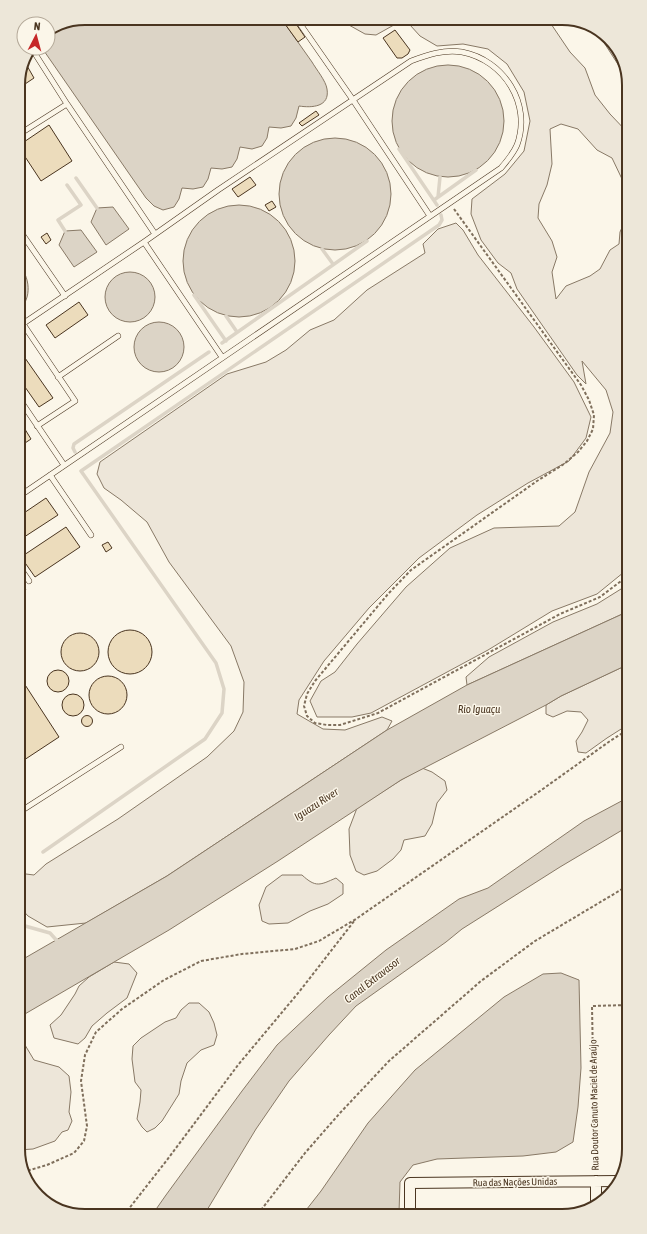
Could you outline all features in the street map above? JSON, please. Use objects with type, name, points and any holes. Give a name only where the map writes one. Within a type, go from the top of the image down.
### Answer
[{"type":"street","name":"Rua Doutor Canuto Maciel de Araújo","points":[[596,1181],[596,1198]]},
{"type":"street","name":"Rua das Nações Unidas","points":[[410,1209],[410,1183],[613,1181]]},
{"type":"lane","points":[[301,25],[353,100],[430,216]]},
{"type":"lane","points":[[25,322],[411,61],[445,51],[461,52],[476,56],[490,63],[502,73],[510,84],[517,99],[520,115],[520,132],[510,158],[501,168],[25,492]]},
{"type":"lane","points":[[36,56],[155,234]]},
{"type":"lane","points":[[25,131],[67,104]]},
{"type":"lane","points":[[25,238],[65,296]]},
{"type":"lane","points":[[144,242],[222,358]]},
{"type":"lane","points":[[25,332],[75,401],[37,426]]},
{"type":"lane","points":[[58,377],[118,336]]},
{"type":"lane","points":[[25,408],[64,465]]},
{"type":"lane","points":[[50,475],[91,535]]},
{"type":"lane","points":[[25,575],[29,581]]},
{"type":"lane","points":[[25,809],[121,747]]},
{"type":"path","points":[[450,203],[581,385],[589,400],[594,415],[593,429],[588,441],[564,464],[537,481],[411,570],[388,594],[315,680],[307,694],[304,706],[307,716],[315,723],[340,725],[378,712],[560,614],[600,597],[622,580]]},
{"type":"path","points":[[29,1170],[47,1165],[74,1153],[84,1141],[87,1126],[81,1081],[85,1055],[96,1032],[122,1009],[164,980],[201,961],[242,954],[295,949],[319,941],[356,919],[622,733]]},
{"type":"path","points":[[262,1209],[305,1153],[340,1113],[395,1056],[487,976],[535,941],[622,889]]},
{"type":"path","points":[[129,1209],[238,1065],[299,992],[356,919]]},
{"type":"path","name":"Rua Doutor Canuto Maciel de Araújo","points":[[596,1181],[592,1006],[622,1005]]},
{"type":"shaded area","points":[[349,25],[394,25],[376,35],[365,34]]},
{"type":"shaded area","points":[[410,25],[552,25],[570,52],[585,68],[595,95],[622,127],[622,179],[612,158],[597,150],[578,129],[561,124],[550,129],[552,164],[547,185],[539,204],[538,218],[552,241],[557,257],[552,272],[556,299],[566,286],[590,276],[600,269],[610,250],[619,244],[622,228],[622,574],[597,594],[552,611],[488,650],[371,713],[352,717],[317,717],[310,701],[321,681],[335,672],[406,587],[450,548],[494,528],[559,526],[575,512],[589,472],[610,433],[613,412],[606,390],[582,361],[586,384],[577,375],[517,289],[511,273],[498,263],[481,240],[471,214],[472,199],[505,174],[524,151],[530,121],[524,92],[507,64],[488,49],[463,44],[437,46],[420,36]]},
{"type":"shaded area","points":[[456,223],[463,230],[478,255],[534,327],[574,382],[591,417],[586,438],[569,461],[528,483],[477,515],[419,558],[369,608],[324,661],[299,700],[297,714],[323,729],[345,730],[382,717],[392,721],[387,730],[167,876],[86,923],[47,927],[25,913],[25,874],[34,875],[46,864],[118,819],[207,757],[234,731],[243,712],[244,682],[231,646],[169,562],[147,522],[104,488],[97,474],[100,462],[227,374],[266,362],[286,350],[310,330],[334,320],[367,290],[425,253],[423,244],[438,229]]},
{"type":"shaded area","points":[[622,588],[622,614],[467,685],[466,677],[489,657],[553,622],[597,604]]},
{"type":"shaded area","points":[[622,667],[622,728],[586,753],[578,752],[576,741],[588,720],[581,712],[567,711],[553,717],[546,714],[546,705],[561,696]]},
{"type":"shaded area","points":[[422,768],[432,772],[445,781],[447,790],[437,803],[432,824],[425,836],[404,840],[401,850],[393,859],[377,871],[364,875],[356,871],[350,855],[349,829],[357,808]]},
{"type":"shaded area","points":[[282,875],[302,875],[315,884],[322,884],[336,878],[343,884],[343,894],[328,904],[310,911],[288,923],[269,924],[262,921],[259,905],[266,887]]},
{"type":"shaded area","points":[[114,962],[129,964],[137,973],[127,998],[92,1026],[85,1038],[78,1044],[54,1038],[50,1025],[61,1015],[79,986],[89,977]]},
{"type":"shaded area","points":[[189,1003],[199,1003],[209,1012],[217,1035],[214,1045],[201,1050],[187,1063],[181,1081],[179,1094],[162,1121],[155,1128],[147,1132],[137,1119],[141,1090],[135,1082],[132,1059],[133,1046],[141,1038],[165,1022],[176,1018],[181,1010]]},
{"type":"shaded area","points":[[25,1045],[34,1060],[59,1067],[69,1076],[71,1092],[69,1112],[72,1121],[68,1130],[62,1132],[55,1141],[33,1149],[25,1149]]},
{"type":"water","points":[[85,25],[286,25],[323,79],[327,89],[326,100],[319,105],[309,107],[299,106],[296,118],[291,126],[281,128],[269,127],[267,138],[262,146],[252,149],[240,147],[237,159],[232,167],[222,169],[211,168],[208,179],[203,187],[193,189],[182,188],[179,199],[174,207],[163,210],[154,206],[146,198],[48,56],[56,56],[56,33],[73,26]]},
{"type":"water","points":[[603,41],[612,52],[618,64]]},
{"type":"water","points":[[448,65],[469,69],[488,81],[500,100],[504,121],[500,142],[488,161],[469,173],[448,177],[427,173],[408,161],[396,142],[392,121],[396,100],[408,81],[427,69]]},
{"type":"water","points":[[335,138],[356,142],[375,154],[387,173],[391,194],[387,215],[375,234],[356,246],[335,250],[314,246],[295,234],[283,215],[279,194],[283,173],[295,154],[314,142]]},
{"type":"water","points":[[239,205],[260,209],[279,221],[291,240],[295,261],[291,282],[279,301],[260,313],[239,317],[218,313],[199,301],[187,282],[183,261],[187,240],[199,221],[218,209]]},
{"type":"water","points":[[113,207],[129,229],[106,245],[91,222],[97,208]]},
{"type":"water","points":[[81,230],[97,252],[74,267],[59,245],[65,231]]},
{"type":"water","points":[[130,272],[144,276],[151,283],[155,297],[151,311],[144,318],[130,322],[116,318],[109,311],[105,297],[109,283],[116,276]]},
{"type":"water","points":[[25,275],[28,287],[25,302]]},
{"type":"water","points":[[159,322],[168,324],[179,333],[184,347],[182,356],[173,367],[159,372],[150,370],[139,361],[134,347],[136,338],[145,327]]},
{"type":"water","name":"Rio Iguaçu","points":[[622,614],[622,667],[561,696],[401,780],[278,861],[169,930],[25,1014],[25,958],[167,876],[387,730],[467,685]]},
{"type":"water","name":"Canal Extravasor","points":[[622,801],[622,830],[560,867],[462,929],[356,1006],[289,1081],[256,1129],[208,1209],[156,1209],[277,1045],[328,997],[386,950],[459,899],[488,888],[584,821]]},
{"type":"water","points":[[561,973],[579,980],[581,1068],[578,1107],[573,1142],[556,1152],[523,1156],[437,1159],[413,1165],[400,1182],[399,1209],[307,1209],[368,1123],[415,1070],[504,997],[543,974]]},
{"type":"building","points":[[286,25],[297,25],[305,37],[298,42]]},
{"type":"building","points":[[395,30],[410,50],[408,54],[402,58],[397,58],[383,38]]},
{"type":"building","points":[[28,67],[34,78],[25,84]]},
{"type":"building","points":[[316,111],[319,115],[302,126],[299,123]]},
{"type":"building","points":[[49,125],[72,161],[41,181],[25,157],[25,141]]},
{"type":"building","points":[[250,177],[256,185],[238,197],[232,189]]},
{"type":"building","points":[[272,201],[276,207],[269,211],[265,205]]},
{"type":"building","points":[[47,233],[51,240],[46,244],[41,237]]},
{"type":"building","points":[[79,302],[88,315],[55,338],[46,325]]},
{"type":"building","points":[[25,358],[53,398],[39,407],[25,387]]},
{"type":"building","points":[[25,429],[31,439],[25,443]]},
{"type":"building","points":[[46,498],[58,515],[25,536],[25,512]]},
{"type":"building","points":[[66,527],[80,547],[35,577],[25,563],[25,554]]},
{"type":"building","points":[[108,542],[112,548],[106,552],[102,545]]},
{"type":"building","points":[[126,630],[134,630],[146,636],[152,648],[152,656],[146,668],[134,674],[126,674],[114,668],[108,656],[108,648],[114,636]]},
{"type":"building","points":[[80,633],[93,639],[99,652],[93,665],[80,671],[67,665],[61,652],[67,639]]},
{"type":"building","points":[[58,670],[66,673],[69,681],[66,689],[58,692],[50,689],[47,681],[50,673]]},
{"type":"building","points":[[108,676],[121,682],[127,695],[121,708],[108,714],[95,708],[89,695],[95,682]]},
{"type":"building","points":[[25,685],[59,737],[25,759]]},
{"type":"building","points":[[73,694],[81,697],[84,705],[81,713],[73,716],[65,713],[62,705],[65,697]]},
{"type":"building","points":[[85,716],[89,716],[91,717],[91,725],[85,726],[82,723],[82,719]]},
{"type":"waterway","points":[[399,149],[437,205]]},
{"type":"waterway","points":[[434,200],[476,170]]},
{"type":"waterway","points":[[438,197],[440,177]]},
{"type":"waterway","points":[[76,178],[97,208]]},
{"type":"waterway","points":[[65,231],[58,220],[81,205],[67,185]]},
{"type":"waterway","points":[[43,852],[205,739],[222,713],[224,689],[216,663],[81,471],[439,225],[442,220],[441,215]]},
{"type":"waterway","points":[[222,343],[367,241]]},
{"type":"waterway","points":[[322,249],[333,264]]},
{"type":"waterway","points":[[194,295],[226,341]]},
{"type":"waterway","points":[[226,316],[237,332]]},
{"type":"waterway","points":[[75,452],[73,448],[74,444],[209,352]]},
{"type":"waterway","points":[[25,926],[50,933],[59,943]]},
{"type":"water label","name":"Iguazu River","points":[[316,804]]}]
